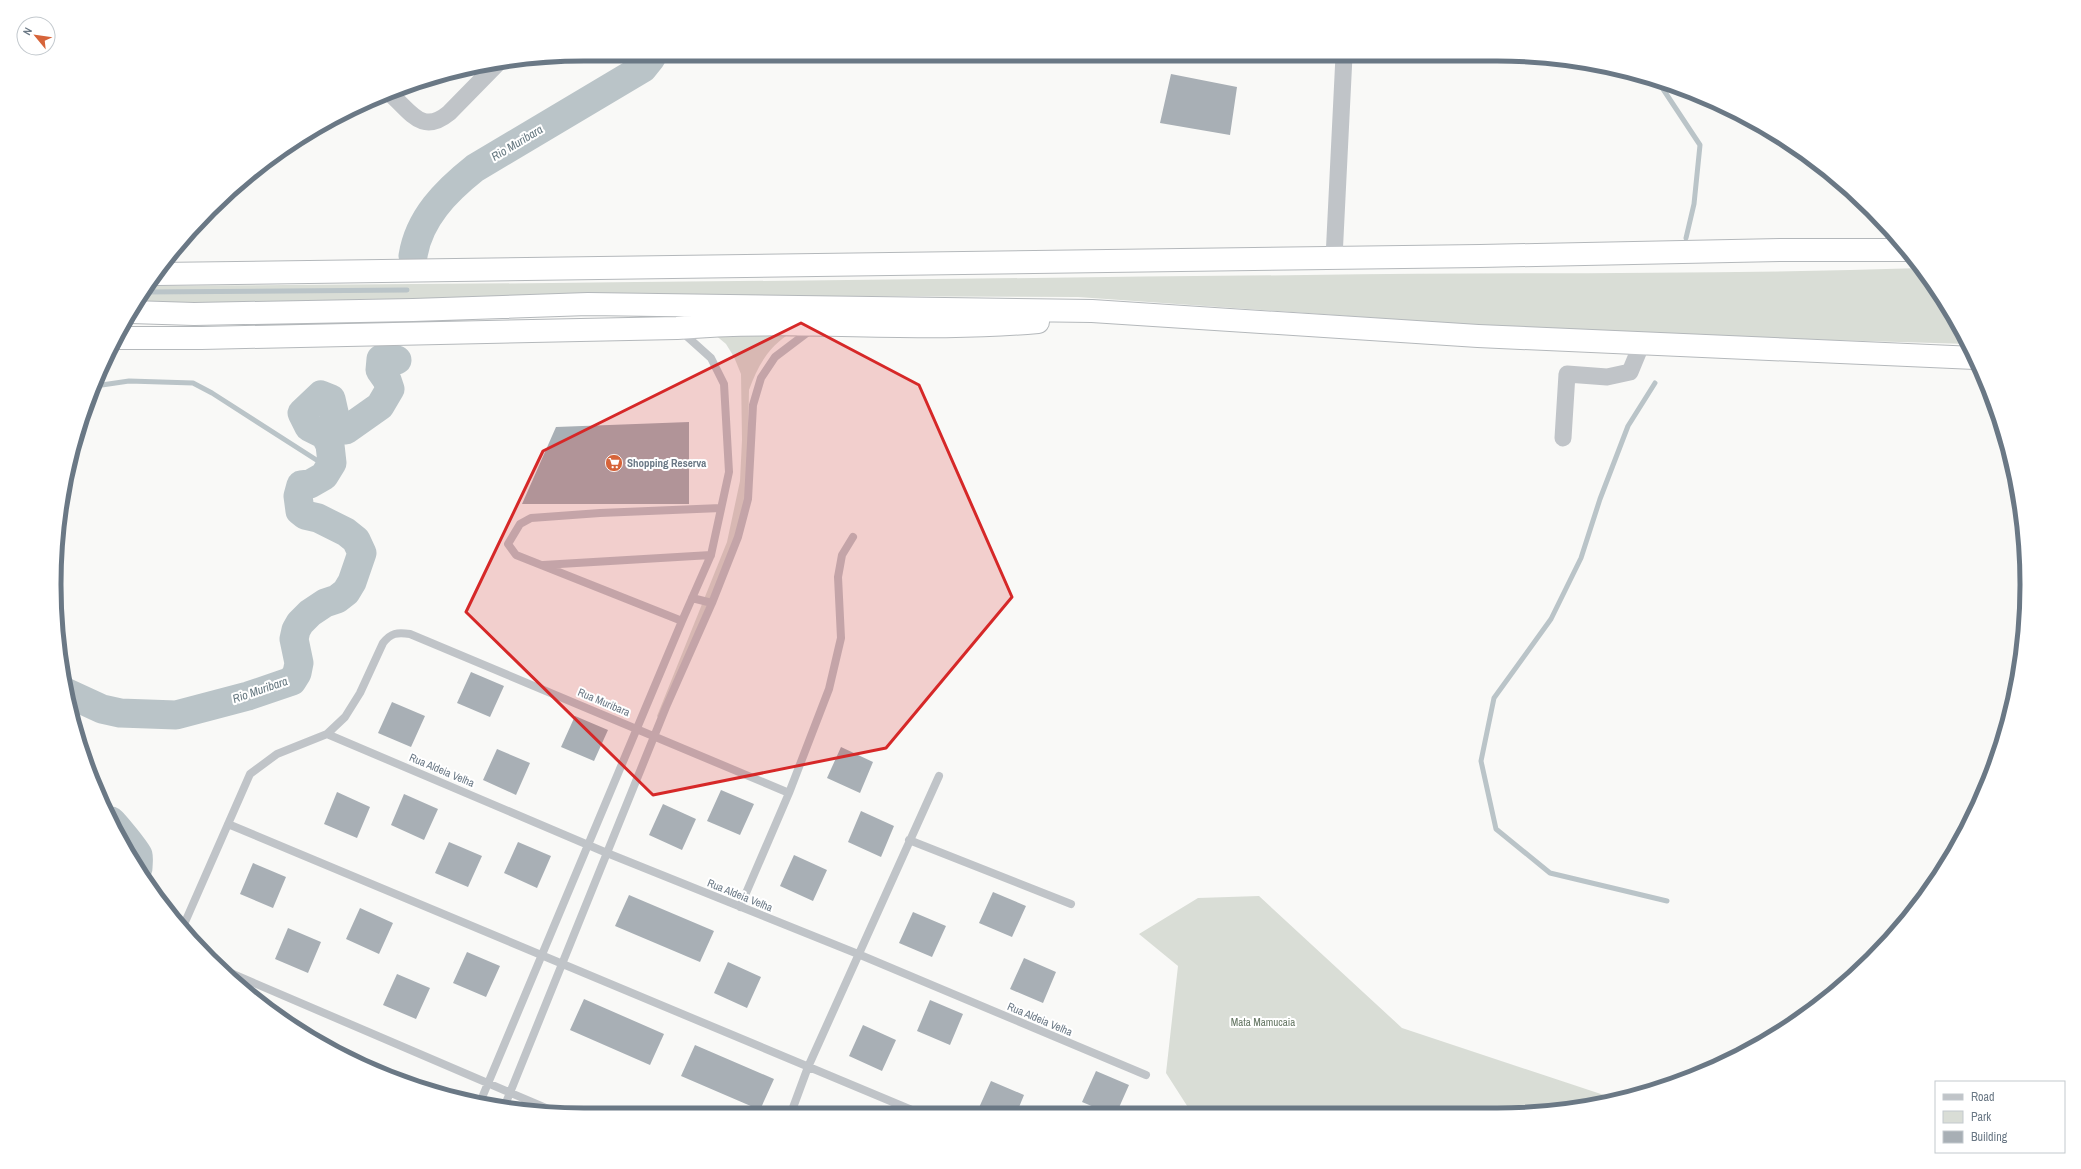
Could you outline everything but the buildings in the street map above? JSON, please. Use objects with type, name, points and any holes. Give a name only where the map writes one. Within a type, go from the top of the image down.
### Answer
[{"type":"highway","points":[[163,274],[1334,258],[1776,250],[1899,250]]},
{"type":"highway","points":[[138,312],[194,314],[413,310],[588,304],[1092,310],[1478,336],[1967,356]]},
{"type":"highway","points":[[123,338],[201,338],[677,328],[739,324],[817,326],[1011,325],[1050,321],[1092,310]]},
{"type":"street","points":[[1334,258],[1344,61]]},
{"type":"street","points":[[394,97],[424,123],[431,123],[440,120],[449,113],[492,69]]},
{"type":"street","points":[[1563,438],[1567,374],[1607,378],[1630,372],[1642,343]]},
{"type":"lane","points":[[506,1102],[607,853],[712,603],[738,537],[748,499],[753,405],[761,378],[775,357],[817,326]]},
{"type":"lane","points":[[482,1098],[711,555],[730,472],[724,384],[711,358],[677,328]]},
{"type":"lane","points":[[682,621],[516,555],[508,544],[520,524],[531,518],[600,513],[721,508]]},
{"type":"lane","points":[[740,906],[789,793],[829,689],[841,638],[838,577],[842,556],[853,537]]},
{"type":"lane","points":[[541,565],[711,555]]},
{"type":"lane","points":[[692,598],[712,603]]},
{"type":"lane","name":"Rua Muribara","points":[[328,734],[345,717],[360,693],[383,643],[389,636],[397,632],[410,634],[789,793]]},
{"type":"lane","points":[[185,922],[245,782],[256,768],[277,754],[328,734]]},
{"type":"lane","name":"Rua Aldeia Velha","points":[[328,734],[589,844],[607,853],[858,954],[1146,1075]]},
{"type":"lane","points":[[792,1108],[808,1067],[858,954],[939,776]]},
{"type":"lane","points":[[228,824],[907,1108]]},
{"type":"lane","points":[[909,840],[1071,904]]},
{"type":"lane","points":[[236,975],[542,1106]]},
{"type":"highlighted area","points":[[801,323],[919,385],[1012,597],[886,748],[653,795],[466,612],[543,451]]},
{"type":"green space","points":[[1914,268],[1932,294],[1961,344],[1589,333],[1078,297],[808,296],[143,304],[155,286]]},
{"type":"green space","points":[[707,328],[792,332],[777,343],[765,357],[756,372],[749,390],[747,491],[733,544],[659,719],[657,716],[727,542],[740,481],[742,440],[741,374],[734,357],[726,344]]},
{"type":"green space","name":"Mata Mamucaia","points":[[1259,896],[1402,1028],[1607,1096],[1565,1104],[1496,1108],[1188,1108],[1166,1073],[1178,966],[1139,934],[1198,898]]},
{"type":"waterway","name":"Rio Muribara","points":[[413,256],[421,229],[435,206],[464,177],[475,168],[643,68],[649,61]]},
{"type":"waterway","points":[[1662,88],[1700,145],[1694,204],[1686,238]]},
{"type":"waterway","points":[[150,292],[407,290]]},
{"type":"waterway","name":"Rio Muribara","points":[[73,696],[102,709],[120,713],[176,715],[248,696],[292,681],[297,673],[299,663],[294,639],[296,630],[300,623],[310,613],[325,603],[337,599],[346,592],[352,582],[362,553],[356,540],[346,532],[318,518],[305,515],[300,511],[298,496],[301,485],[310,484],[324,476],[332,463],[330,445],[325,435],[309,427],[302,413],[321,395],[331,399],[338,430],[346,430],[380,406],[390,389],[387,380],[380,370],[381,359],[397,360]]},
{"type":"waterway","points":[[101,385],[129,381],[193,383],[212,393],[329,468]]},
{"type":"waterway","points":[[1655,383],[1628,426],[1600,499],[1581,558],[1551,619],[1494,698],[1481,761],[1496,829],[1550,873],[1667,901]]},
{"type":"waterway","name":"Rio Muribara","points":[[130,844],[138,857]]},
{"type":"place","name":"Shopping Reserva","points":[[614,463]]}]
